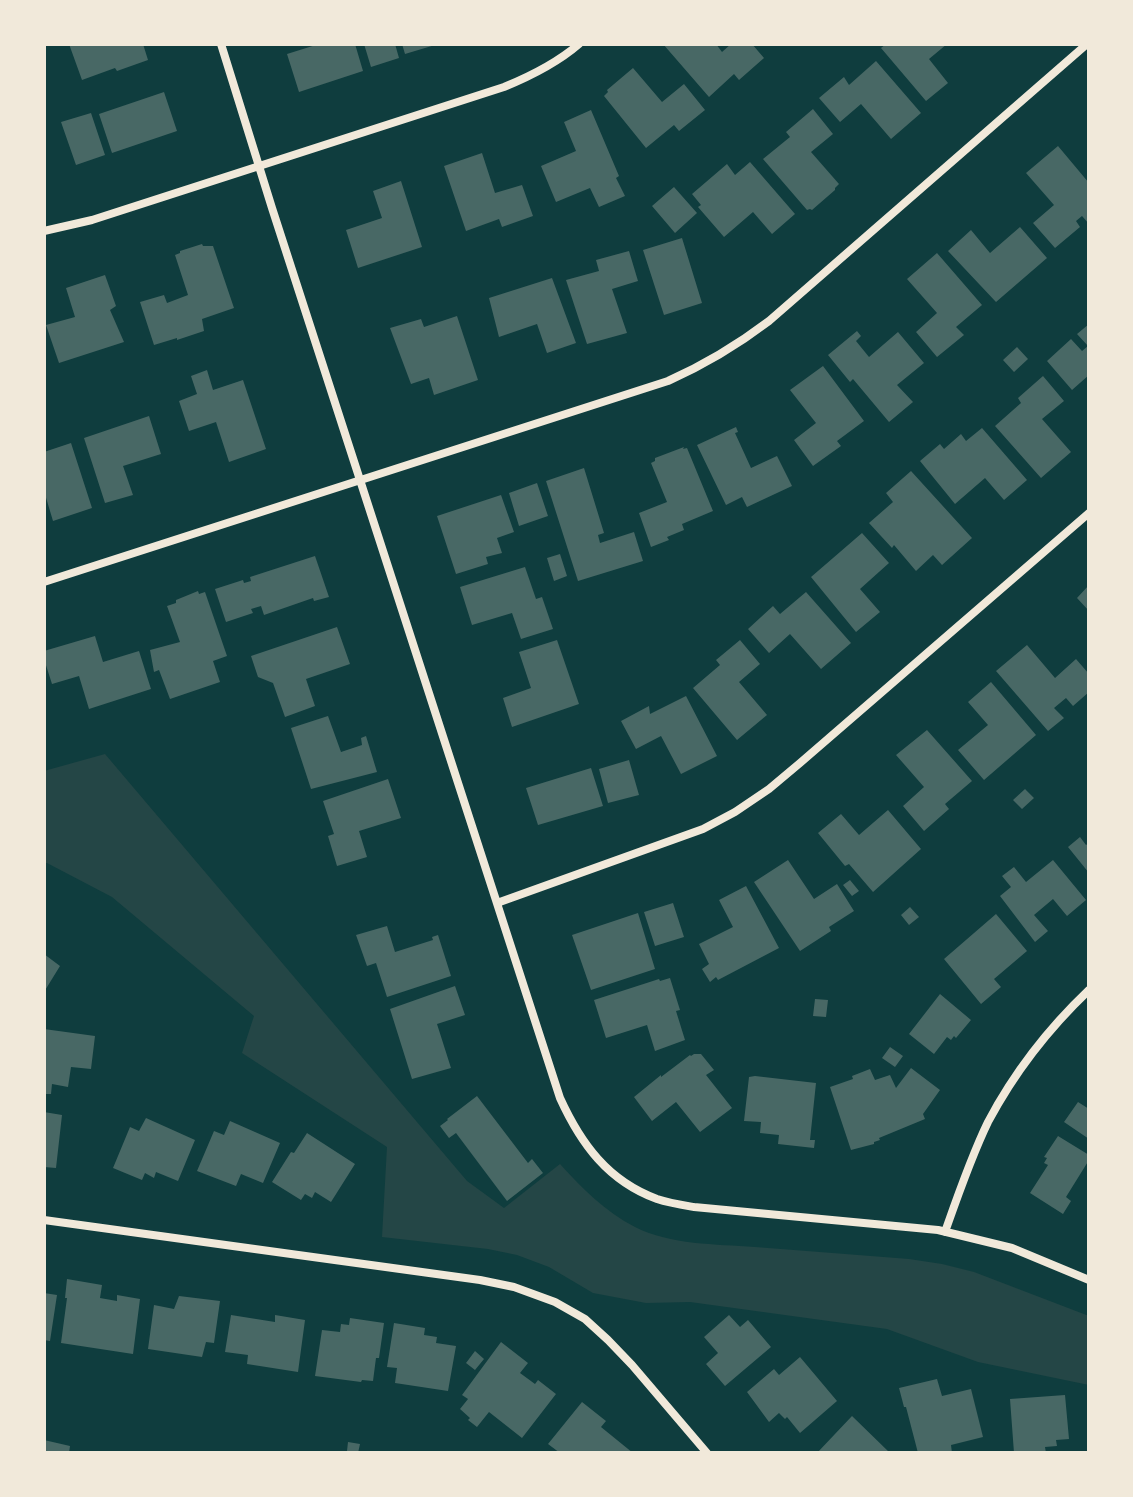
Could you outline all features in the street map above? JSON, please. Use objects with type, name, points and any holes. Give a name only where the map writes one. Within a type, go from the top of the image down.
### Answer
[{"type":"street","points":[[221,44],[560,1098],[572,1126],[608,1170],[632,1188],[660,1200],[694,1207],[945,1232],[1012,1248],[1089,1280]]},
{"type":"street","points":[[44,231],[92,220],[504,87],[529,77],[579,44]]},
{"type":"street","points":[[44,582],[668,381],[713,359],[769,321],[1087,44]]},
{"type":"street","points":[[497,903],[672,842],[735,812],[800,763],[1089,513]]},
{"type":"street","points":[[945,1232],[988,1124],[1007,1089],[1031,1054],[1089,990]]},
{"type":"street","points":[[44,1220],[514,1287],[555,1302],[585,1319],[608,1340],[707,1453]]},
{"type":"shaded area","points":[[105,754],[467,1181],[504,1208],[560,1164],[613,1214],[635,1227],[663,1237],[709,1244],[909,1259],[974,1272],[1089,1316],[1089,1385],[978,1362],[887,1329],[690,1302],[646,1303],[593,1293],[549,1267],[517,1255],[382,1237],[387,1147],[242,1053],[254,1016],[112,897],[44,863],[44,771]]},
{"type":"building","points":[[69,44],[143,44],[148,60],[82,80]]},
{"type":"building","points":[[319,44],[355,44],[363,71],[299,92],[287,54]]},
{"type":"building","points":[[364,44],[395,44],[399,58],[371,67]]},
{"type":"building","points":[[402,44],[435,44],[435,45],[405,54]]},
{"type":"building","points":[[663,44],[716,44],[722,52],[731,44],[752,44],[764,58],[739,80],[734,74],[709,97]]},
{"type":"building","points":[[886,44],[947,44],[929,59],[948,83],[926,101],[881,48]]},
{"type":"building","points":[[876,61],[921,113],[891,139],[861,104],[840,122],[819,98],[844,77],[849,85]]},
{"type":"building","points":[[633,68],[662,102],[684,84],[705,110],[679,131],[674,125],[646,148],[604,96]]},
{"type":"building","points":[[164,92],[177,131],[112,153],[99,114]]},
{"type":"building","points":[[813,109],[833,134],[811,152],[839,184],[812,210],[807,210],[763,159],[790,137],[786,132]]},
{"type":"building","points":[[591,110],[625,196],[599,207],[590,188],[556,202],[541,166],[576,151],[564,122]]},
{"type":"building","points":[[91,113],[105,155],[76,165],[61,122]]},
{"type":"building","points":[[1058,146],[1089,183],[1089,224],[1082,216],[1076,221],[1080,227],[1055,248],[1033,223],[1054,205],[1026,173]]},
{"type":"building","points":[[482,153],[495,193],[522,185],[533,216],[502,227],[499,219],[466,231],[444,166]]},
{"type":"building","points":[[750,162],[795,214],[772,234],[753,212],[724,237],[698,207],[701,205],[692,194],[727,164],[735,175]]},
{"type":"building","points":[[401,181],[422,247],[358,268],[346,230],[382,218],[373,191]]},
{"type":"building","points":[[674,187],[697,213],[675,233],[652,206]]},
{"type":"building","points":[[1020,227],[1047,258],[996,302],[948,251],[971,230],[990,253]]},
{"type":"building","points":[[682,238],[702,303],[664,315],[643,250]]},
{"type":"building","points":[[202,244],[213,246],[234,308],[202,319],[204,331],[154,345],[140,302],[164,295],[167,303],[188,295],[175,255]]},
{"type":"building","points":[[629,251],[638,281],[612,289],[627,333],[587,344],[566,280],[599,271],[596,260]]},
{"type":"building","points":[[937,253],[982,305],[956,327],[964,335],[937,357],[916,332],[937,313],[907,279]]},
{"type":"building","points":[[105,275],[116,306],[110,310],[124,342],[59,363],[46,325],[75,317],[66,288]]},
{"type":"building","points":[[552,278],[576,343],[547,353],[537,324],[499,337],[489,298]]},
{"type":"building","points":[[457,316],[478,380],[434,395],[429,378],[411,384],[390,328],[421,319],[424,327]]},
{"type":"building","points":[[1089,324],[1089,375],[1072,390],[1047,361],[1071,339],[1082,351],[1088,346],[1077,334]]},
{"type":"building","points":[[857,331],[861,336],[856,341],[869,357],[898,332],[924,363],[897,385],[913,402],[889,422],[828,355]]},
{"type":"building","points":[[1017,347],[1028,359],[1014,372],[1003,360]]},
{"type":"building","points":[[823,366],[864,421],[837,441],[841,446],[813,466],[794,440],[816,423],[790,390]]},
{"type":"building","points":[[207,370],[213,390],[243,380],[266,449],[229,462],[216,422],[189,431],[179,401],[197,394],[191,376]]},
{"type":"building","points":[[1043,376],[1064,401],[1042,419],[1071,452],[1041,478],[995,426],[1021,403],[1018,398]]},
{"type":"building","points":[[149,416],[161,454],[123,466],[133,495],[105,503],[84,438]]},
{"type":"building","points":[[736,427],[738,432],[735,433],[751,468],[777,456],[792,486],[747,507],[742,497],[726,505],[697,445]]},
{"type":"building","points":[[982,428],[1027,480],[1004,500],[985,478],[955,504],[920,461],[940,444],[944,449],[961,434],[966,441]]},
{"type":"building","points":[[71,443],[92,508],[53,521],[44,491],[44,452]]},
{"type":"building","points":[[684,447],[713,511],[682,524],[684,530],[651,547],[639,513],[667,502],[651,463],[655,458]]},
{"type":"building","points":[[584,468],[604,533],[598,535],[600,543],[634,532],[643,561],[578,581],[546,481]]},
{"type":"building","points":[[911,471],[972,538],[942,565],[933,555],[916,571],[894,545],[892,548],[869,523],[893,502],[886,493]]},
{"type":"building","points":[[537,483],[548,516],[519,526],[509,493]]},
{"type":"building","points":[[501,495],[514,532],[497,538],[502,553],[486,557],[488,564],[456,574],[437,516]]},
{"type":"building","points":[[862,533],[889,563],[860,589],[880,612],[856,632],[811,577]]},
{"type":"building","points":[[560,554],[567,576],[554,581],[547,558]]},
{"type":"building","points":[[315,556],[329,597],[314,601],[313,598],[264,615],[261,606],[251,609],[253,613],[226,622],[215,589],[243,580],[244,583],[251,581],[250,577]]},
{"type":"building","points":[[525,567],[536,599],[542,597],[553,629],[521,639],[512,613],[472,625],[460,587]]},
{"type":"building","points":[[1089,585],[1089,611],[1077,598]]},
{"type":"building","points":[[198,591],[199,594],[205,592],[227,656],[213,661],[220,682],[170,699],[159,670],[154,672],[150,650],[180,642],[167,606]]},
{"type":"building","points":[[806,592],[851,643],[821,669],[790,634],[769,653],[748,629],[773,606],[780,614]]},
{"type":"building","points":[[337,627],[350,664],[306,679],[315,706],[285,717],[273,683],[258,677],[251,656]]},
{"type":"building","points":[[95,636],[103,662],[139,651],[151,689],[89,709],[79,676],[52,684],[44,651]]},
{"type":"building","points":[[557,640],[579,704],[512,727],[503,698],[531,688],[519,652]]},
{"type":"building","points":[[740,640],[760,664],[739,682],[767,715],[737,740],[693,688],[720,665],[716,660]]},
{"type":"building","points":[[1027,645],[1055,678],[1076,659],[1089,674],[1089,692],[1073,706],[1066,698],[1054,708],[1064,718],[1048,731],[996,671]]},
{"type":"building","points":[[991,682],[1036,735],[984,780],[958,750],[988,725],[968,702]]},
{"type":"building","points":[[686,696],[717,756],[681,774],[661,736],[636,749],[621,721],[649,706],[650,714]]},
{"type":"building","points":[[328,716],[341,752],[362,745],[361,738],[366,736],[377,772],[311,789],[291,728]]},
{"type":"building","points":[[927,730],[972,781],[945,804],[949,809],[924,831],[903,806],[924,787],[896,755]]},
{"type":"building","points":[[629,760],[639,795],[608,803],[599,769]]},
{"type":"building","points":[[591,768],[603,806],[538,825],[526,788]]},
{"type":"building","points":[[388,779],[401,818],[359,831],[367,857],[337,866],[328,836],[334,834],[323,801]]},
{"type":"building","points":[[1025,789],[1034,798],[1022,809],[1013,800]]},
{"type":"building","points":[[888,810],[921,849],[873,892],[849,864],[845,866],[818,833],[841,814],[859,835]]},
{"type":"building","points":[[1080,837],[1086,845],[1089,843],[1089,873],[1068,847]]},
{"type":"building","points":[[788,860],[814,899],[837,884],[854,911],[800,951],[754,882]]},
{"type":"building","points":[[1053,860],[1086,900],[1067,916],[1053,899],[1034,915],[1048,931],[1035,942],[1000,896],[1011,887],[1002,876],[1014,867],[1026,882]]},
{"type":"building","points":[[850,880],[859,891],[852,896],[843,885]]},
{"type":"building","points":[[746,886],[779,948],[710,982],[702,969],[709,964],[699,944],[733,927],[719,900]]},
{"type":"building","points":[[673,903],[684,937],[655,946],[644,912]]},
{"type":"building","points":[[910,907],[919,917],[909,925],[901,915]]},
{"type":"building","points":[[638,913],[655,969],[591,990],[572,935]]},
{"type":"building","points":[[996,914],[1027,951],[994,979],[1001,987],[981,1004],[944,959]]},
{"type":"building","points":[[387,926],[395,952],[433,940],[432,937],[438,935],[451,976],[387,997],[376,963],[367,966],[356,935]]},
{"type":"building","points":[[44,954],[60,966],[44,992]]},
{"type":"building","points":[[670,978],[685,1040],[655,1051],[647,1025],[606,1038],[594,1000]]},
{"type":"building","points":[[455,986],[465,1015],[437,1024],[451,1068],[412,1079],[390,1009]]},
{"type":"building","points":[[940,994],[971,1020],[956,1038],[954,1036],[951,1040],[947,1037],[934,1054],[909,1034]]},
{"type":"building","points":[[815,999],[828,1000],[826,1017],[813,1016]]},
{"type":"building","points":[[44,1029],[95,1036],[91,1069],[71,1067],[68,1087],[52,1084],[51,1094],[44,1094]]},
{"type":"building","points":[[890,1047],[903,1056],[895,1067],[882,1058]]},
{"type":"building","points":[[694,1054],[701,1054],[714,1070],[706,1075],[732,1108],[700,1132],[676,1102],[652,1121],[634,1097]]},
{"type":"building","points":[[911,1068],[940,1090],[923,1114],[925,1119],[879,1138],[874,1144],[851,1150],[830,1087],[870,1069],[875,1080],[890,1075],[896,1088]]},
{"type":"building","points":[[749,1077],[816,1083],[810,1140],[815,1140],[814,1148],[778,1144],[779,1135],[760,1133],[761,1122],[744,1121]]},
{"type":"building","points":[[477,1096],[528,1163],[532,1159],[543,1173],[507,1201],[456,1133],[449,1138],[440,1126]]},
{"type":"building","points":[[1078,1102],[1089,1109],[1089,1139],[1064,1122]]},
{"type":"building","points":[[44,1112],[62,1115],[56,1168],[44,1167]]},
{"type":"building","points":[[146,1118],[195,1140],[178,1181],[156,1172],[154,1178],[145,1173],[142,1180],[113,1168],[130,1127],[139,1131]]},
{"type":"building","points":[[230,1121],[280,1143],[263,1183],[241,1174],[236,1186],[197,1171],[214,1131],[224,1135]]},
{"type":"building","points":[[307,1133],[355,1164],[331,1202],[315,1192],[312,1198],[305,1194],[301,1200],[272,1182]]},
{"type":"building","points":[[1058,1136],[1089,1155],[1089,1160],[1066,1197],[1071,1201],[1063,1214],[1030,1193],[1048,1165],[1044,1163],[1047,1158],[1044,1157]]},
{"type":"building","points":[[67,1279],[102,1285],[100,1298],[117,1301],[117,1295],[140,1299],[133,1354],[61,1343]]},
{"type":"building","points":[[44,1293],[57,1295],[50,1341],[44,1340]]},
{"type":"building","points":[[179,1296],[220,1301],[214,1343],[206,1342],[202,1357],[148,1349],[154,1305],[174,1309]]},
{"type":"building","points":[[231,1315],[275,1322],[275,1315],[305,1320],[298,1372],[247,1364],[248,1355],[225,1352]]},
{"type":"building","points":[[729,1315],[740,1327],[748,1320],[771,1347],[725,1386],[706,1364],[718,1353],[704,1337]]},
{"type":"building","points":[[350,1318],[384,1323],[373,1381],[315,1376],[322,1330],[340,1332],[341,1324],[349,1325]]},
{"type":"building","points":[[394,1323],[425,1328],[424,1335],[437,1337],[436,1343],[456,1346],[448,1391],[395,1383],[397,1368],[387,1367]]},
{"type":"building","points":[[501,1342],[528,1363],[520,1373],[535,1384],[538,1380],[556,1394],[522,1438],[489,1412],[477,1427],[460,1409],[468,1399],[462,1395]]},
{"type":"building","points":[[475,1351],[484,1359],[475,1370],[466,1363]]},
{"type":"building","points":[[800,1357],[837,1401],[800,1433],[787,1417],[785,1419],[779,1413],[769,1422],[747,1392],[774,1369],[779,1375]]},
{"type":"building","points":[[937,1379],[942,1396],[971,1389],[983,1437],[951,1445],[952,1453],[918,1453],[899,1388]]},
{"type":"building","points":[[1065,1395],[1069,1439],[1056,1440],[1057,1446],[1045,1447],[1046,1453],[1014,1453],[1010,1399]]},
{"type":"building","points":[[582,1402],[606,1421],[601,1427],[633,1453],[560,1453],[548,1444]]},
{"type":"building","points":[[852,1416],[890,1453],[817,1453]]},
{"type":"building","points":[[44,1440],[70,1446],[69,1453],[44,1453]]},
{"type":"building","points":[[348,1442],[360,1444],[358,1453],[347,1451]]}]
